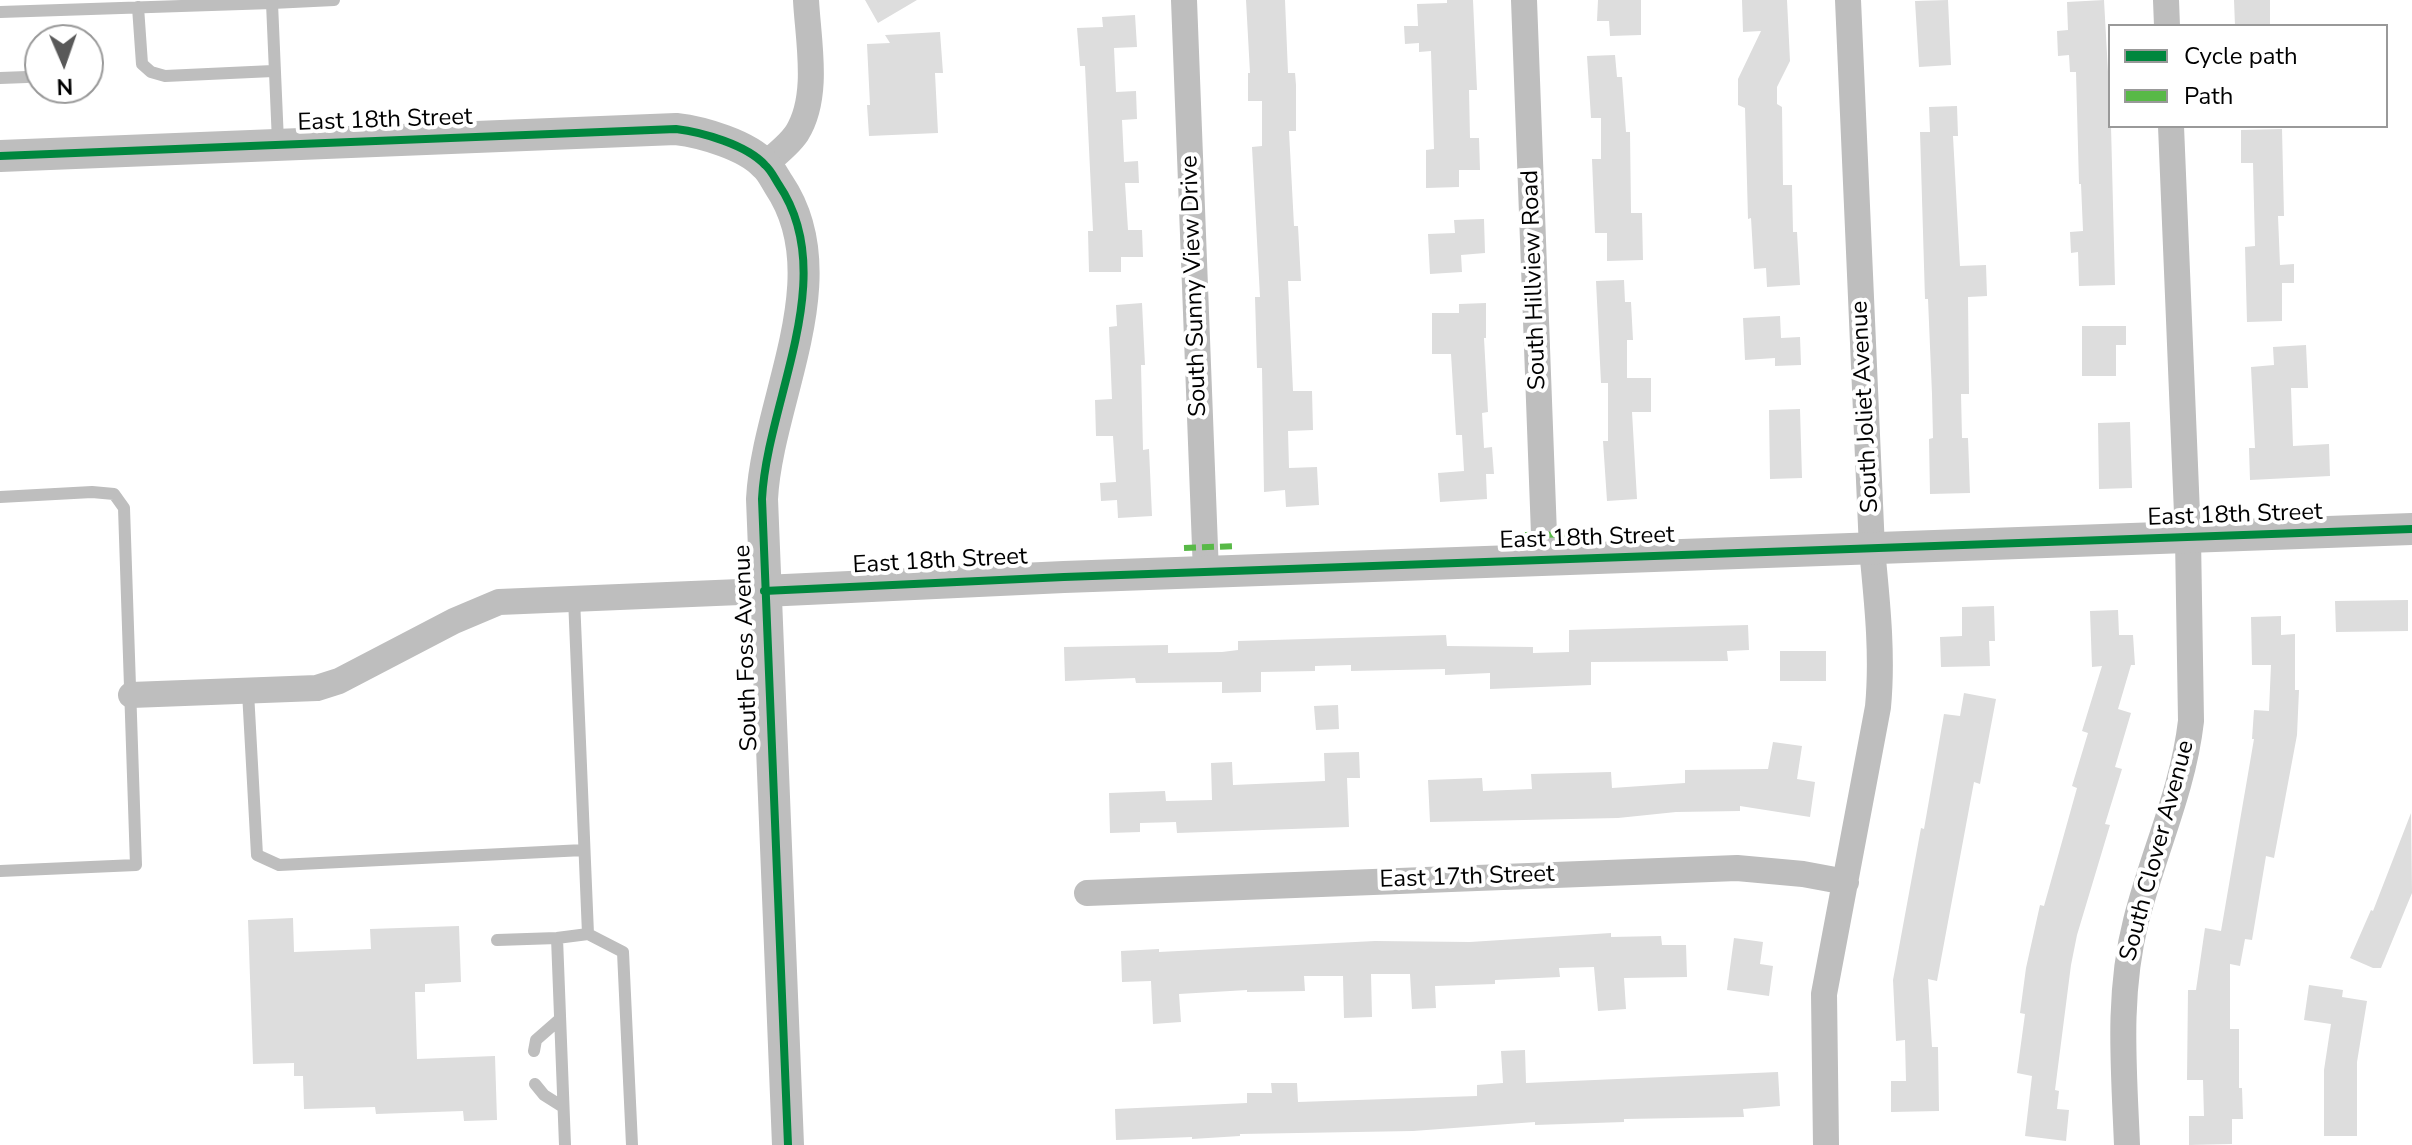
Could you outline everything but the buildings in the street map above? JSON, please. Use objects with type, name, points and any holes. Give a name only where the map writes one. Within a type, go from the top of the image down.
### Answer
[{"type":"street","points":[[765,164],[798,132],[807,106],[810,78],[806,0]]},
{"type":"street","name":"South Sunny View Drive","points":[[1184,0],[1206,573]]},
{"type":"street","name":"South Hillview Road","points":[[1524,0],[1545,561]]},
{"type":"street","name":"South Joliet Avenue","points":[[1826,1145],[1824,994],[1827,966],[1846,882],[1881,681],[1872,549],[1848,0]]},
{"type":"street","points":[[2166,0],[2167,24]]},
{"type":"street","name":"South Clover Avenue","points":[[2127,1145],[2122,1011],[2124,984],[2136,921],[2172,808],[2189,736],[2192,685],[2171,128]]},
{"type":"street","name":"East 18th Street","points":[[0,156],[676,129],[717,137],[765,164]]},
{"type":"street","name":"South Foss Avenue","points":[[765,164],[798,222],[803,292],[798,335],[764,467],[764,591],[788,1145]]},
{"type":"street","name":"East 18th Street","points":[[764,591],[2412,529]]},
{"type":"street","points":[[131,695],[317,688],[339,681],[454,621],[499,602],[764,591]]},
{"type":"street","name":"East 17th Street","points":[[1087,893],[1737,868],[1803,874],[1846,882]]},
{"type":"lane","points":[[0,12],[334,0]]},
{"type":"lane","points":[[272,3],[278,145]]},
{"type":"lane","points":[[138,7],[142,64],[151,72],[165,76],[273,71]]},
{"type":"lane","points":[[0,78],[24,77]]},
{"type":"lane","points":[[0,497],[92,492],[114,494],[124,508],[136,865],[0,871]]},
{"type":"lane","points":[[574,598],[588,934]]},
{"type":"lane","points":[[248,692],[257,855],[279,865],[584,850]]},
{"type":"lane","points":[[497,940],[588,934],[623,952],[632,1145]]},
{"type":"lane","points":[[557,938],[565,1145]]},
{"type":"lane","points":[[534,1051],[536,1040],[560,1019]]},
{"type":"lane","points":[[535,1084],[544,1095],[563,1107]]},
{"type":"marked path","points":[[1525,535],[1576,534]]},
{"type":"marked path","points":[[1184,548],[1237,546]]},
{"type":"cycle path","points":[[0,156],[676,129],[711,136],[736,146],[769,169],[796,221],[803,259],[802,299],[796,339],[775,421],[762,499],[788,1145]]},
{"type":"cycle path","points":[[764,591],[1064,577],[2412,529]]}]
